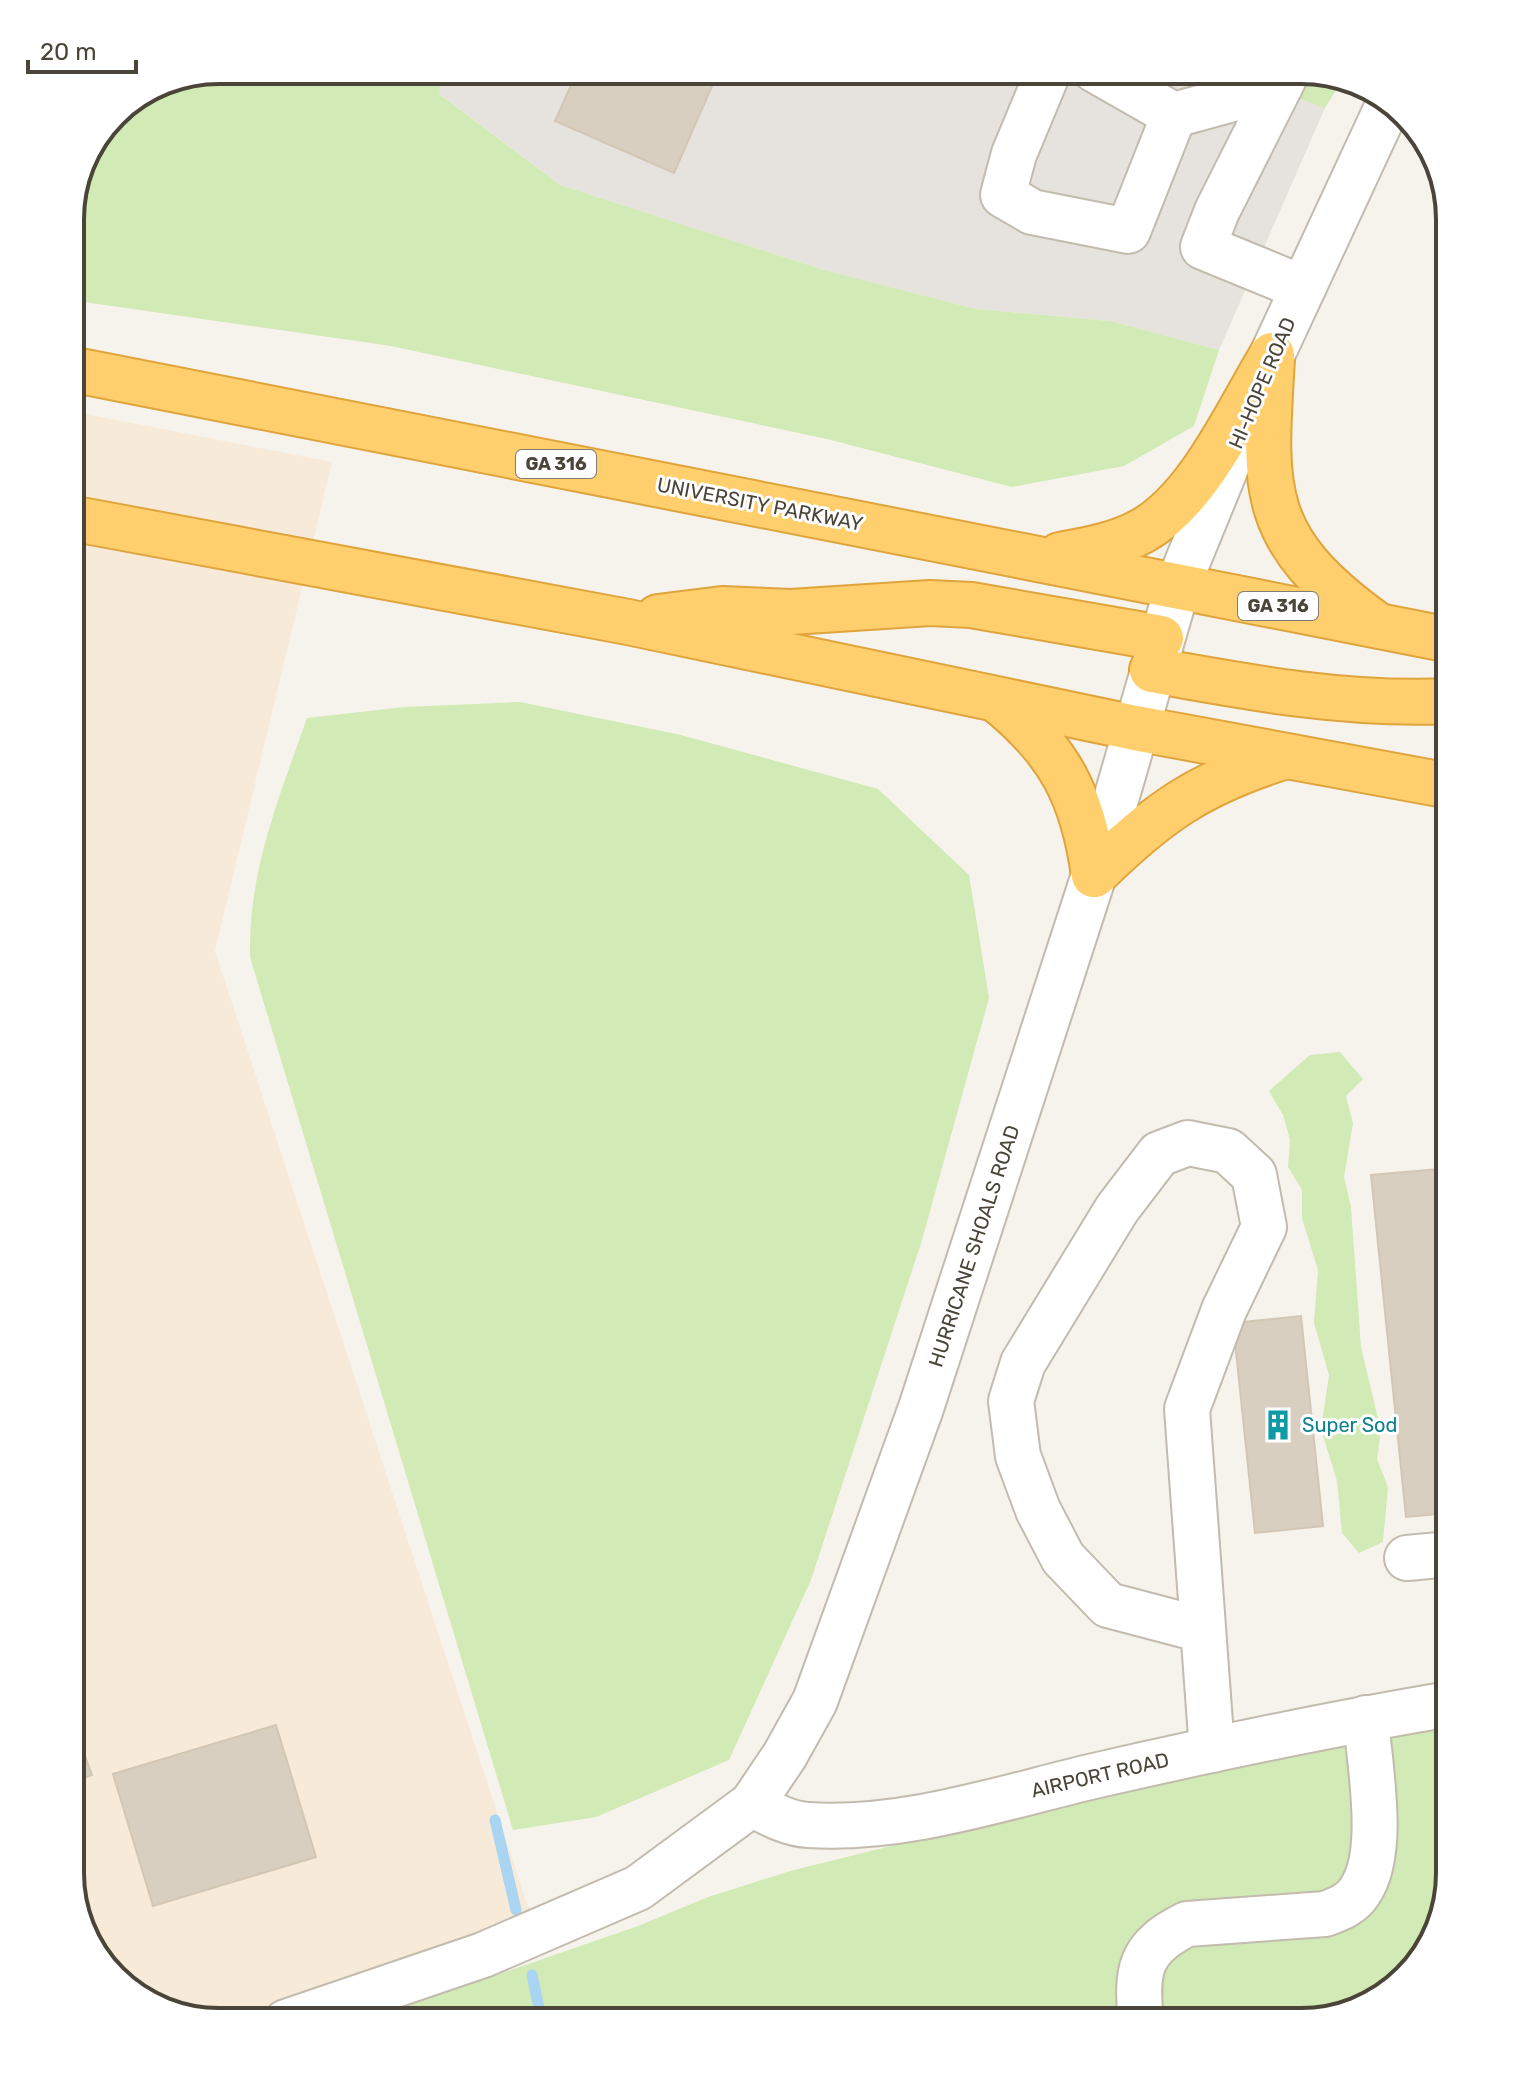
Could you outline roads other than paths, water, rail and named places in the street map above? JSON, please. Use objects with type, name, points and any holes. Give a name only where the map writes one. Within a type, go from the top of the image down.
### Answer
[{"type":"highway","points":[[1041,558],[1121,540],[1144,530],[1165,513],[1194,482],[1272,355]]},
{"type":"highway","points":[[1272,355],[1267,450],[1270,490],[1277,514],[1301,557],[1319,578],[1378,626]]},
{"type":"highway","name":"UNIVERSITY PARKWAY","points":[[84,372],[1436,637]]},
{"type":"highway","points":[[84,521],[628,622],[1135,728],[1436,783]]},
{"type":"highway","points":[[628,622],[722,609],[791,612],[930,603],[971,605],[1316,698],[1370,703],[1436,701]]},
{"type":"highway","points":[[995,699],[1034,731],[1066,775],[1082,813],[1094,875]]},
{"type":"highway","points":[[1094,875],[1141,829],[1171,807],[1229,774],[1290,755]]},
{"type":"street","points":[[1043,84],[1014,154],[1003,195],[1032,212],[1128,231],[1174,115]]},
{"type":"street","points":[[1120,84],[1174,115],[1266,84]]},
{"type":"street","points":[[1281,84],[1217,211],[1203,247],[1303,288]]},
{"type":"street","name":"HI-HOPE ROAD","points":[[1156,654],[1178,585],[1272,355],[1384,113]]},
{"type":"street","name":"HURRICANE SHOALS ROAD","points":[[752,1804],[815,1701],[860,1584],[1094,875],[1156,654]]},
{"type":"street","points":[[1203,1630],[1108,1605],[1063,1558],[1038,1510],[1018,1456],[1011,1401],[1023,1363],[1117,1209],[1159,1154],[1188,1143],[1228,1151],[1254,1175],[1264,1227],[1224,1310],[1187,1409],[1212,1750]]},
{"type":"street","points":[[1407,1558],[1436,1555]]},
{"type":"street","name":"AIRPORT ROAD","points":[[752,1804],[776,1817],[805,1825],[866,1824],[931,1815],[1212,1750],[1436,1706]]},
{"type":"street","points":[[1141,2008],[1140,1971],[1156,1941],[1171,1932],[1187,1924],[1325,1914],[1341,1909],[1362,1889],[1368,1874],[1374,1825],[1366,1718]]},
{"type":"street","points":[[327,2008],[483,1955],[638,1888],[752,1804]]},
{"type":"waterway","points":[[495,1820],[516,1910]]},
{"type":"waterway","points":[[532,1975],[539,2008]]},
{"type":"place","name":"Super Sod","points":[[1278,1425]]}]
